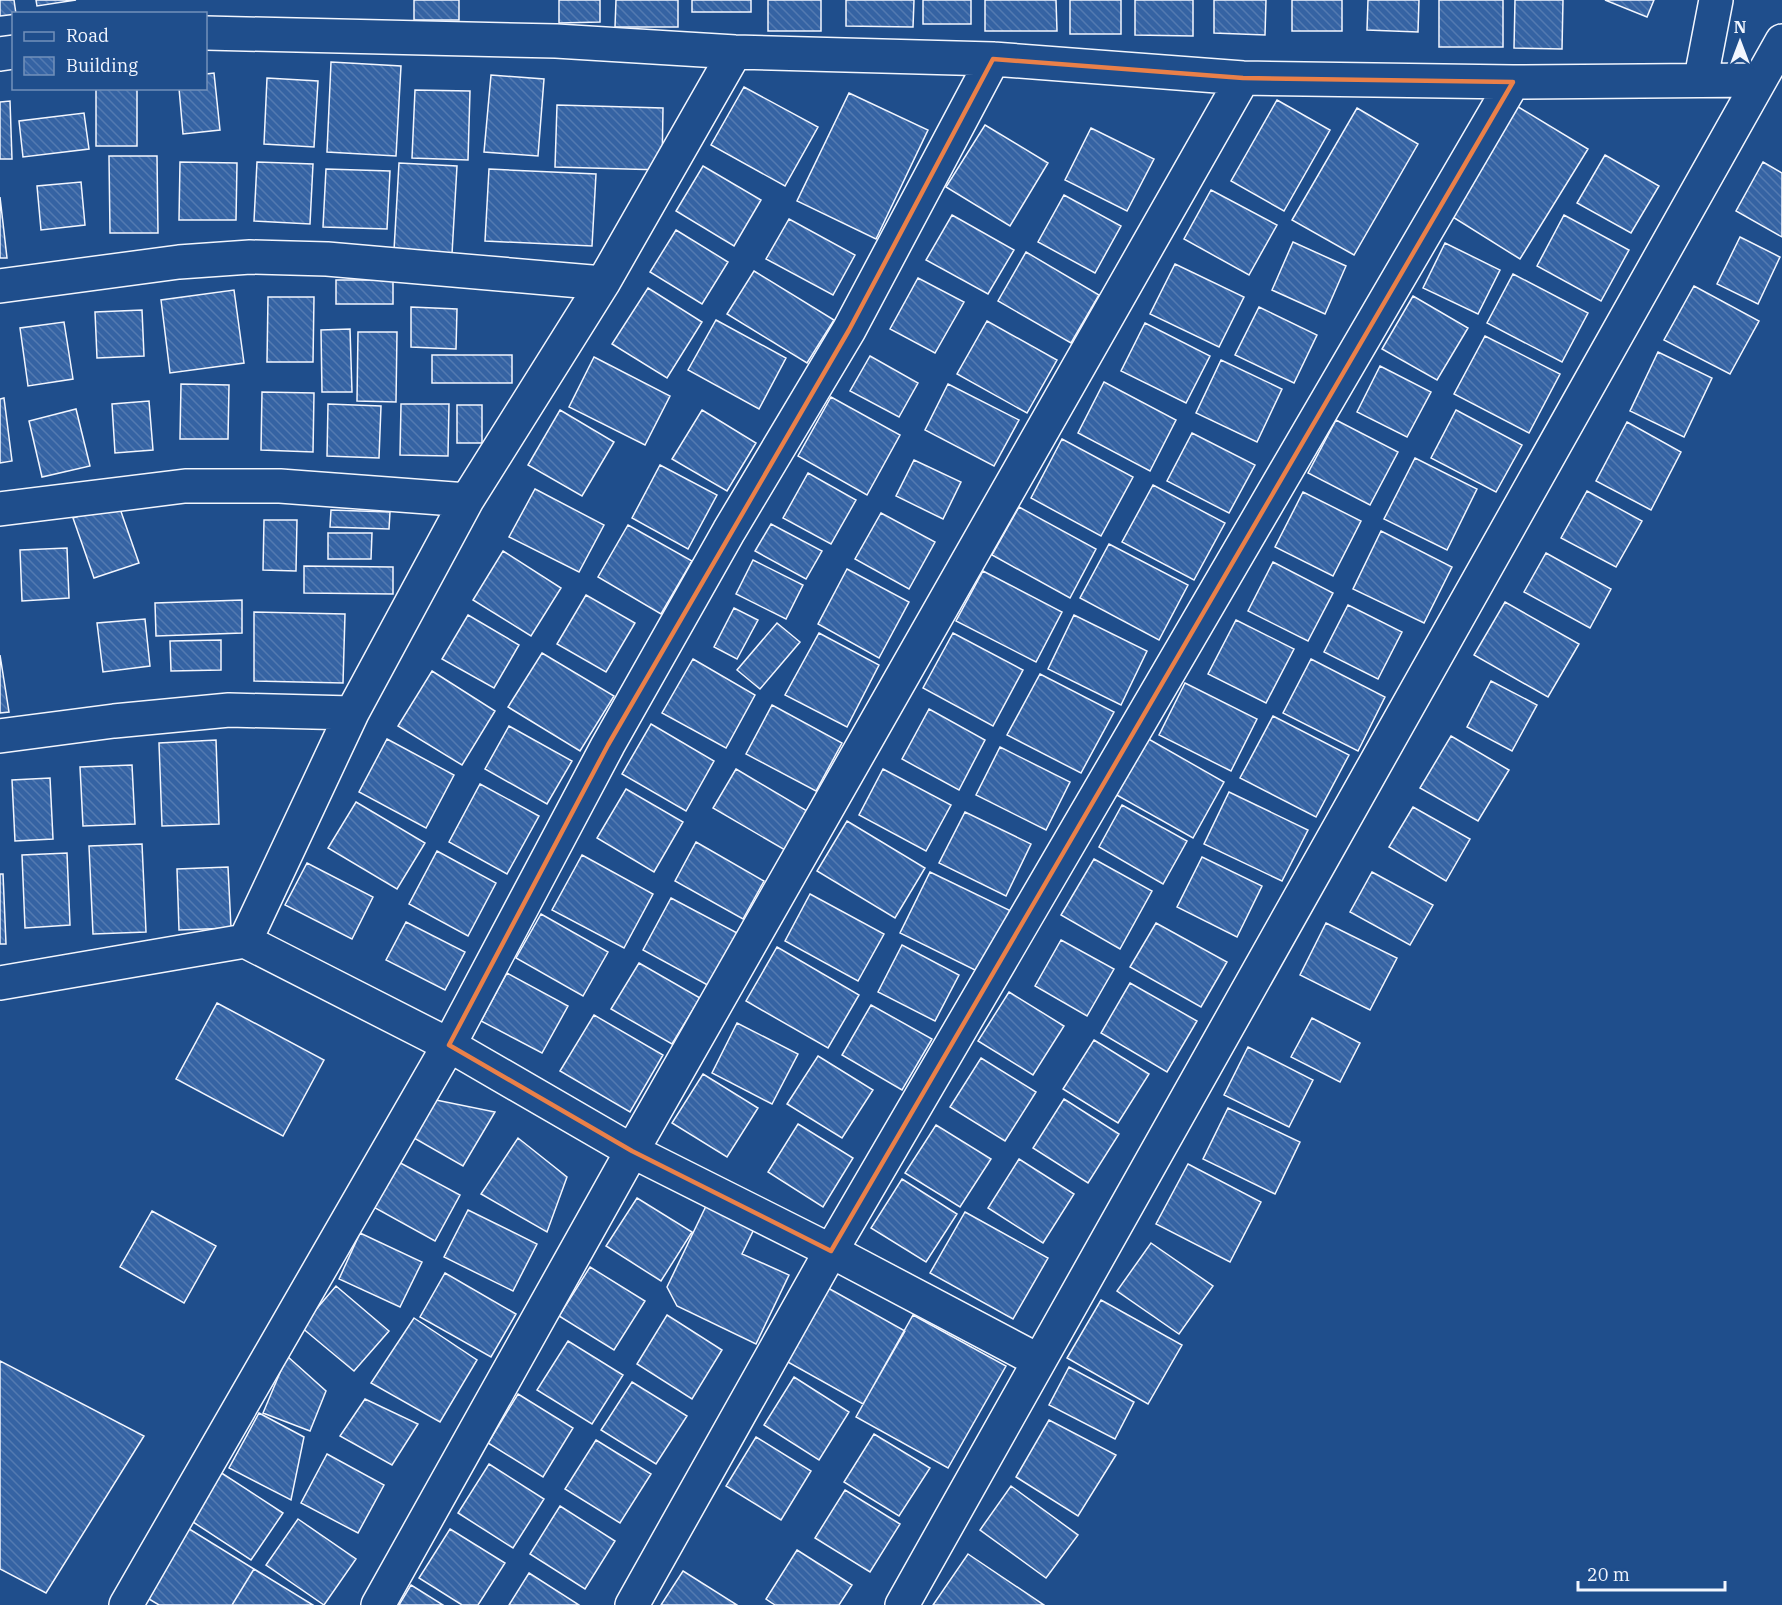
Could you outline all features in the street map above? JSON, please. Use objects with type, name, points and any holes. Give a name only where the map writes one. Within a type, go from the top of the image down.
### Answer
[{"type":"street","points":[[1701,78],[1716,0]]},
{"type":"street","points":[[207,33],[545,41],[735,52],[993,59],[1243,78],[1513,82],[1701,78],[1759,80]]},
{"type":"street","points":[[902,1605],[1782,41]]},
{"type":"street","points":[[245,941],[352,713],[467,500],[603,283],[735,52]]},
{"type":"street","points":[[126,1605],[449,1045],[608,745],[729,531],[849,330],[993,59]]},
{"type":"street","points":[[378,1605],[632,1151],[1243,78]]},
{"type":"street","points":[[632,1605],[831,1251],[1513,82]]},
{"type":"street","points":[[0,286],[179,262],[250,257],[327,258],[603,283]]},
{"type":"street","points":[[0,510],[185,486],[280,486],[467,500]]},
{"type":"street","points":[[0,736],[114,721],[229,710],[352,713]]},
{"type":"street","points":[[0,983],[245,941],[449,1045],[632,1151],[831,1251],[1039,1361]]},
{"type":"highlighted area","points":[[993,59],[1243,78],[1513,82],[831,1251],[632,1151],[449,1045],[608,745],[849,330]]},
{"type":"building","points":[[0,0],[14,0],[16,12],[0,16]]},
{"type":"building","points":[[36,0],[76,0],[37,6]]},
{"type":"building","points":[[414,0],[459,0],[459,20],[414,20]]},
{"type":"building","points":[[559,0],[600,0],[600,22],[559,23]]},
{"type":"building","points":[[616,0],[678,0],[678,27],[615,27]]},
{"type":"building","points":[[692,0],[751,0],[751,12],[692,12]]},
{"type":"building","points":[[768,0],[821,0],[821,31],[768,31]]},
{"type":"building","points":[[846,0],[914,0],[913,27],[846,26]]},
{"type":"building","points":[[923,0],[971,0],[971,24],[923,24]]},
{"type":"building","points":[[985,0],[1056,0],[1057,31],[985,31]]},
{"type":"building","points":[[1070,0],[1121,0],[1121,34],[1070,34]]},
{"type":"building","points":[[1135,0],[1193,0],[1193,36],[1135,35]]},
{"type":"building","points":[[1214,0],[1266,0],[1265,35],[1214,33]]},
{"type":"building","points":[[1292,0],[1342,0],[1342,31],[1292,31]]},
{"type":"building","points":[[1368,0],[1419,0],[1418,32],[1367,30]]},
{"type":"building","points":[[1439,0],[1503,0],[1503,47],[1439,47]]},
{"type":"building","points":[[1515,0],[1563,0],[1562,49],[1514,48]]},
{"type":"building","points":[[1605,0],[1654,0],[1647,17]]},
{"type":"building","points":[[331,62],[401,66],[396,156],[327,152]]},
{"type":"building","points":[[214,73],[220,130],[183,134],[179,90],[207,90],[207,74]]},
{"type":"building","points":[[491,75],[544,79],[538,156],[484,152]]},
{"type":"building","points":[[267,78],[318,81],[314,147],[264,144]]},
{"type":"building","points":[[744,87],[818,127],[785,186],[711,145]]},
{"type":"building","points":[[96,90],[137,90],[137,146],[96,146]]},
{"type":"building","points":[[415,90],[470,91],[468,160],[412,158]]},
{"type":"building","points":[[849,93],[928,130],[876,239],[797,201]]},
{"type":"building","points":[[1277,100],[1330,130],[1284,211],[1231,181]]},
{"type":"building","points":[[10,101],[12,159],[0,159],[0,102]]},
{"type":"building","points":[[557,105],[663,108],[662,170],[555,167]]},
{"type":"building","points":[[1515,105],[1588,149],[1520,259],[1448,214]]},
{"type":"building","points":[[1357,108],[1418,144],[1354,255],[1292,220]]},
{"type":"building","points":[[84,113],[89,149],[23,157],[19,121]]},
{"type":"building","points":[[985,125],[1048,163],[1010,226],[946,187]]},
{"type":"building","points":[[1091,128],[1154,159],[1127,211],[1065,180]]},
{"type":"building","points":[[1605,155],[1659,186],[1631,233],[1577,203]]},
{"type":"building","points":[[109,156],[157,156],[158,233],[110,233]]},
{"type":"building","points":[[180,162],[237,163],[236,220],[179,220]]},
{"type":"building","points":[[257,162],[313,164],[310,224],[254,221]]},
{"type":"building","points":[[1763,162],[1782,173],[1782,237],[1736,211]]},
{"type":"building","points":[[399,163],[457,166],[452,254],[394,250]]},
{"type":"building","points":[[703,166],[761,200],[734,246],[676,211]]},
{"type":"building","points":[[326,169],[390,171],[387,229],[323,227]]},
{"type":"building","points":[[489,169],[596,174],[592,246],[485,241]]},
{"type":"building","points":[[81,182],[85,225],[41,230],[37,186]]},
{"type":"building","points":[[1211,190],[1277,225],[1249,275],[1184,239]]},
{"type":"building","points":[[1064,195],[1121,226],[1095,273],[1038,242]]},
{"type":"building","points":[[0,197],[7,258],[0,258]]},
{"type":"building","points":[[952,215],[1014,250],[988,294],[926,260]]},
{"type":"building","points":[[1564,215],[1629,250],[1601,301],[1537,266]]},
{"type":"building","points":[[789,219],[855,255],[833,295],[766,259]]},
{"type":"building","points":[[676,230],[728,262],[702,304],[650,272]]},
{"type":"building","points":[[1740,237],[1780,257],[1758,304],[1717,284]]},
{"type":"building","points":[[1293,242],[1346,266],[1325,314],[1272,290]]},
{"type":"building","points":[[1445,243],[1500,270],[1478,314],[1423,288]]},
{"type":"building","points":[[1026,252],[1099,295],[1071,343],[998,301]]},
{"type":"building","points":[[1175,264],[1244,297],[1219,347],[1150,314]]},
{"type":"building","points":[[754,271],[834,320],[807,363],[727,314]]},
{"type":"building","points":[[1513,274],[1588,313],[1562,362],[1487,323]]},
{"type":"building","points":[[918,278],[964,302],[935,353],[890,329]]},
{"type":"building","points":[[336,280],[393,280],[393,304],[336,304]]},
{"type":"building","points":[[1694,286],[1759,321],[1730,374],[1664,340]]},
{"type":"building","points":[[648,288],[702,322],[667,378],[612,344]]},
{"type":"building","points":[[234,290],[244,363],[170,373],[161,300]]},
{"type":"building","points":[[1413,296],[1468,328],[1437,380],[1382,349]]},
{"type":"building","points":[[268,297],[314,297],[313,362],[267,362]]},
{"type":"building","points":[[411,307],[457,309],[456,349],[411,347]]},
{"type":"building","points":[[1259,307],[1317,335],[1294,383],[1235,355]]},
{"type":"building","points":[[142,310],[144,356],[97,358],[95,312]]},
{"type":"building","points":[[716,320],[786,358],[759,409],[688,370]]},
{"type":"building","points":[[987,321],[1057,360],[1027,413],[957,374]]},
{"type":"building","points":[[64,322],[73,379],[28,386],[20,328]]},
{"type":"building","points":[[1145,323],[1210,356],[1186,403],[1121,371]]},
{"type":"building","points":[[350,329],[352,392],[322,392],[321,330]]},
{"type":"building","points":[[358,332],[397,332],[396,402],[357,401]]},
{"type":"building","points":[[1485,336],[1560,374],[1529,433],[1454,394]]},
{"type":"building","points":[[1658,352],[1712,378],[1684,437],[1630,411]]},
{"type":"building","points":[[432,355],[512,355],[512,383],[432,383]]},
{"type":"building","points":[[870,356],[918,383],[899,417],[850,391]]},
{"type":"building","points":[[594,357],[670,396],[645,445],[569,407]]},
{"type":"building","points":[[1221,360],[1282,389],[1257,442],[1196,413]]},
{"type":"building","points":[[1380,366],[1431,392],[1407,437],[1357,412]]},
{"type":"building","points":[[1104,382],[1176,420],[1150,471],[1078,433]]},
{"type":"building","points":[[181,384],[229,385],[228,439],[180,439]]},
{"type":"building","points":[[948,384],[1019,420],[994,466],[925,430]]},
{"type":"building","points":[[262,392],[314,393],[313,452],[261,450]]},
{"type":"building","points":[[831,397],[900,435],[867,495],[798,456]]},
{"type":"building","points":[[4,398],[12,461],[0,463],[0,399]]},
{"type":"building","points":[[149,401],[153,450],[115,453],[112,404]]},
{"type":"building","points":[[328,404],[381,406],[379,458],[327,456]]},
{"type":"building","points":[[401,404],[449,404],[448,456],[400,455]]},
{"type":"building","points":[[457,405],[482,405],[482,443],[457,443]]},
{"type":"building","points":[[76,409],[90,466],[42,477],[29,421]]},
{"type":"building","points":[[560,410],[614,442],[582,496],[528,465]]},
{"type":"building","points":[[702,410],[756,443],[727,491],[672,459]]},
{"type":"building","points":[[1456,410],[1522,445],[1496,492],[1431,458]]},
{"type":"building","points":[[1336,420],[1398,452],[1370,505],[1308,473]]},
{"type":"building","points":[[1627,422],[1681,452],[1651,510],[1596,481]]},
{"type":"building","points":[[1192,433],[1255,465],[1229,513],[1167,481]]},
{"type":"building","points":[[1062,439],[1133,477],[1101,536],[1031,498]]},
{"type":"building","points":[[1415,458],[1477,489],[1447,550],[1384,519]]},
{"type":"building","points":[[914,460],[961,482],[943,519],[896,496]]},
{"type":"building","points":[[660,465],[717,495],[688,549],[632,518]]},
{"type":"building","points":[[808,473],[856,500],[831,544],[783,518]]},
{"type":"building","points":[[1153,485],[1225,523],[1194,580],[1122,542]]},
{"type":"building","points":[[535,489],[604,525],[579,572],[509,537]]},
{"type":"building","points":[[1587,491],[1642,521],[1616,567],[1561,538]]},
{"type":"building","points":[[1303,492],[1361,521],[1333,576],[1275,547]]},
{"type":"building","points":[[118,503],[139,563],[94,578],[73,518]]},
{"type":"building","points":[[1019,507],[1096,549],[1070,598],[992,555]]},
{"type":"building","points":[[331,510],[390,512],[389,529],[330,527]]},
{"type":"building","points":[[881,513],[935,542],[909,589],[855,559]]},
{"type":"building","points":[[264,520],[297,520],[296,571],[263,570]]},
{"type":"building","points":[[771,524],[822,551],[806,579],[755,551]]},
{"type":"building","points":[[628,525],[692,561],[661,614],[598,577]]},
{"type":"building","points":[[1381,531],[1452,567],[1424,623],[1353,589]]},
{"type":"building","points":[[328,533],[372,533],[371,559],[328,559]]},
{"type":"building","points":[[1109,544],[1188,585],[1159,640],[1080,598]]},
{"type":"building","points":[[67,548],[69,598],[22,601],[20,550]]},
{"type":"building","points":[[503,551],[561,588],[531,636],[473,600]]},
{"type":"building","points":[[1546,553],[1611,589],[1590,628],[1524,592]]},
{"type":"building","points":[[753,560],[803,585],[786,619],[736,594]]},
{"type":"building","points":[[1273,562],[1333,593],[1308,641],[1248,611]]},
{"type":"building","points":[[304,566],[393,567],[393,594],[304,593]]},
{"type":"building","points":[[847,569],[909,602],[879,658],[818,624]]},
{"type":"building","points":[[983,571],[1062,612],[1036,662],[956,621]]},
{"type":"building","points":[[586,595],[635,623],[606,672],[557,644]]},
{"type":"building","points":[[242,600],[242,633],[156,636],[155,603]]},
{"type":"building","points":[[1505,602],[1579,644],[1548,697],[1474,655]]},
{"type":"building","points":[[1348,605],[1402,632],[1378,679],[1324,652]]},
{"type":"building","points":[[734,608],[758,620],[737,659],[714,647]]},
{"type":"building","points":[[254,612],[345,614],[343,683],[254,681]]},
{"type":"building","points":[[468,615],[519,645],[494,688],[442,659]]},
{"type":"building","points":[[1074,615],[1147,651],[1121,705],[1048,669]]},
{"type":"building","points":[[145,619],[150,666],[103,672],[97,623]]},
{"type":"building","points":[[1236,620],[1294,649],[1266,703],[1208,674]]},
{"type":"building","points":[[777,623],[800,642],[760,689],[737,670]]},
{"type":"building","points":[[819,633],[879,665],[847,727],[785,695]]},
{"type":"building","points":[[953,633],[1023,670],[993,726],[923,688]]},
{"type":"building","points":[[221,640],[221,670],[171,671],[170,641]]},
{"type":"building","points":[[542,653],[614,696],[580,751],[508,707]]},
{"type":"building","points":[[0,655],[9,712],[0,713]]},
{"type":"building","points":[[693,659],[755,695],[726,748],[662,713]]},
{"type":"building","points":[[1311,659],[1385,697],[1358,751],[1283,713]]},
{"type":"building","points":[[432,671],[495,711],[462,765],[398,726]]},
{"type":"building","points":[[1040,674],[1114,712],[1081,773],[1007,735]]},
{"type":"building","points":[[1491,681],[1537,705],[1512,751],[1467,727]]},
{"type":"building","points":[[1185,683],[1257,719],[1231,771],[1159,735]]},
{"type":"building","points":[[772,705],[842,743],[816,791],[746,754]]},
{"type":"building","points":[[929,709],[985,740],[959,790],[902,759]]},
{"type":"building","points":[[1273,716],[1349,755],[1316,817],[1240,778]]},
{"type":"building","points":[[651,724],[714,761],[686,811],[622,774]]},
{"type":"building","points":[[509,726],[572,761],[547,804],[485,769]]},
{"type":"building","points":[[1451,736],[1509,770],[1478,821],[1420,788]]},
{"type":"building","points":[[1145,737],[1224,782],[1193,838],[1113,793]]},
{"type":"building","points":[[387,739],[454,775],[426,828],[359,792]]},
{"type":"building","points":[[216,740],[219,824],[162,826],[159,743]]},
{"type":"building","points":[[1000,747],[1070,782],[1046,830],[976,795]]},
{"type":"building","points":[[132,765],[135,824],[83,826],[80,767]]},
{"type":"building","points":[[736,769],[807,811],[785,850],[713,808]]},
{"type":"building","points":[[883,769],[951,805],[926,851],[859,815]]},
{"type":"building","points":[[50,778],[53,839],[15,841],[12,780]]},
{"type":"building","points":[[480,784],[539,816],[507,874],[449,842]]},
{"type":"building","points":[[626,789],[683,822],[654,872],[597,838]]},
{"type":"building","points":[[1229,792],[1308,830],[1282,881],[1204,844]]},
{"type":"building","points":[[356,802],[425,843],[397,889],[328,848]]},
{"type":"building","points":[[1122,805],[1187,841],[1163,884],[1099,847]]},
{"type":"building","points":[[1413,807],[1470,839],[1446,881],[1389,847]]},
{"type":"building","points":[[965,812],[1031,844],[1006,896],[939,863]]},
{"type":"building","points":[[847,821],[925,868],[895,918],[817,871]]},
{"type":"building","points":[[696,842],[764,881],[743,919],[675,881]]},
{"type":"building","points":[[142,844],[146,932],[93,934],[89,846]]},
{"type":"building","points":[[437,851],[496,883],[468,936],[409,904]]},
{"type":"building","points":[[67,853],[70,925],[25,928],[22,855]]},
{"type":"building","points":[[582,855],[653,894],[624,948],[552,910]]},
{"type":"building","points":[[1202,857],[1262,886],[1237,937],[1177,907]]},
{"type":"building","points":[[1094,859],[1152,891],[1120,949],[1061,915]]},
{"type":"building","points":[[307,863],[373,897],[352,939],[285,905]]},
{"type":"building","points":[[228,867],[231,928],[179,930],[177,869]]},
{"type":"building","points":[[930,872],[1011,911],[981,973],[900,933]]},
{"type":"building","points":[[1372,872],[1433,905],[1410,945],[1350,912]]},
{"type":"building","points":[[0,874],[3,874],[6,944],[0,944]]},
{"type":"building","points":[[810,894],[884,934],[858,981],[785,941]]},
{"type":"building","points":[[671,898],[741,935],[713,988],[643,950]]},
{"type":"building","points":[[541,914],[608,952],[583,996],[516,958]]},
{"type":"building","points":[[406,922],[465,952],[445,990],[386,960]]},
{"type":"building","points":[[1156,923],[1227,962],[1201,1007],[1130,967]]},
{"type":"building","points":[[1326,923],[1397,958],[1370,1010],[1300,975]]},
{"type":"building","points":[[1061,940],[1114,969],[1087,1016],[1035,986]]},
{"type":"building","points":[[902,945],[959,975],[935,1021],[878,992]]},
{"type":"building","points":[[777,947],[859,995],[828,1048],[746,1001]]},
{"type":"building","points":[[639,963],[700,998],[672,1044],[611,1009]]},
{"type":"building","points":[[507,973],[568,1006],[542,1053],[481,1021]]},
{"type":"building","points":[[1130,983],[1197,1021],[1167,1072],[1101,1033]]},
{"type":"building","points":[[1009,992],[1064,1026],[1033,1075],[978,1041]]},
{"type":"building","points":[[217,1003],[324,1060],[283,1136],[176,1079]]},
{"type":"building","points":[[871,1005],[932,1039],[902,1090],[842,1055]]},
{"type":"building","points":[[594,1015],[663,1055],[630,1112],[560,1071]]},
{"type":"building","points":[[1312,1018],[1360,1043],[1340,1082],[1291,1057]]},
{"type":"building","points":[[737,1023],[798,1054],[772,1104],[712,1073]]},
{"type":"building","points":[[1094,1040],[1149,1074],[1118,1123],[1063,1089]]},
{"type":"building","points":[[1248,1047],[1313,1080],[1289,1127],[1224,1095]]},
{"type":"building","points":[[818,1056],[873,1090],[842,1138],[787,1104]]},
{"type":"building","points":[[981,1058],[1036,1092],[1005,1141],[950,1107]]},
{"type":"building","points":[[703,1074],[758,1108],[727,1157],[672,1123]]},
{"type":"building","points":[[1064,1099],[1119,1134],[1088,1183],[1033,1148]]},
{"type":"building","points":[[436,1100],[495,1112],[463,1166],[414,1138]]},
{"type":"building","points":[[1228,1108],[1300,1142],[1275,1194],[1203,1159]]},
{"type":"building","points":[[798,1124],[853,1158],[823,1207],[768,1172]]},
{"type":"building","points":[[936,1125],[991,1159],[960,1207],[905,1173]]},
{"type":"building","points":[[518,1138],[567,1177],[547,1232],[481,1194]]},
{"type":"building","points":[[393,1159],[460,1195],[435,1241],[368,1204]]},
{"type":"building","points":[[1019,1159],[1074,1194],[1043,1243],[988,1208]]},
{"type":"building","points":[[1188,1164],[1261,1202],[1230,1262],[1156,1224]]},
{"type":"building","points":[[902,1179],[957,1214],[926,1262],[871,1228]]},
{"type":"building","points":[[637,1198],[692,1232],[661,1281],[606,1246]]},
{"type":"building","points":[[707,1204],[755,1227],[742,1254],[789,1275],[756,1344],[677,1306],[667,1287]]},
{"type":"building","points":[[468,1210],[537,1244],[513,1291],[444,1257]]},
{"type":"building","points":[[152,1211],[216,1246],[184,1303],[120,1267]]},
{"type":"building","points":[[965,1212],[1048,1258],[1013,1319],[930,1273]]},
{"type":"building","points":[[360,1233],[422,1262],[400,1307],[339,1279]]},
{"type":"building","points":[[1151,1243],[1213,1286],[1179,1334],[1117,1291]]},
{"type":"building","points":[[590,1267],[645,1301],[614,1350],[559,1316]]},
{"type":"building","points":[[445,1273],[516,1314],[491,1357],[420,1317]]},
{"type":"building","points":[[336,1286],[389,1331],[354,1371],[301,1327]]},
{"type":"building","points":[[828,1288],[905,1331],[863,1404],[786,1361]]},
{"type":"building","points":[[1101,1300],[1182,1345],[1148,1404],[1067,1358]]},
{"type":"building","points":[[667,1315],[722,1350],[692,1399],[637,1364]]},
{"type":"building","points":[[913,1315],[1006,1366],[948,1468],[856,1417]]},
{"type":"building","points":[[414,1318],[477,1360],[440,1422],[371,1383]]},
{"type":"building","points":[[568,1341],[623,1375],[592,1424],[537,1390]]},
{"type":"building","points":[[287,1356],[326,1391],[310,1431],[263,1413]]},
{"type":"building","points":[[0,1361],[144,1436],[46,1593],[0,1569]]},
{"type":"building","points":[[1069,1367],[1134,1402],[1115,1439],[1049,1405]]},
{"type":"building","points":[[794,1377],[849,1412],[819,1460],[764,1425]]},
{"type":"building","points":[[632,1382],[687,1416],[656,1464],[601,1430]]},
{"type":"building","points":[[518,1394],[573,1428],[543,1477],[488,1443]]},
{"type":"building","points":[[365,1399],[418,1424],[392,1465],[340,1436]]},
{"type":"building","points":[[259,1413],[304,1437],[291,1500],[229,1468]]},
{"type":"building","points":[[1049,1420],[1116,1455],[1078,1516],[1016,1477]]},
{"type":"building","points":[[874,1434],[930,1468],[899,1516],[844,1482]]},
{"type":"building","points":[[756,1437],[811,1471],[781,1520],[726,1486]]},
{"type":"building","points":[[596,1440],[651,1474],[620,1523],[565,1489]]},
{"type":"building","points":[[327,1454],[384,1485],[358,1533],[301,1503]]},
{"type":"building","points":[[489,1464],[544,1499],[513,1548],[458,1513]]},
{"type":"building","points":[[220,1472],[283,1513],[251,1560],[190,1520]]},
{"type":"building","points":[[1011,1486],[1078,1535],[1046,1578],[980,1530]]},
{"type":"building","points":[[845,1490],[900,1524],[870,1572],[815,1538]]},
{"type":"building","points":[[560,1506],[615,1541],[585,1589],[530,1554]]},
{"type":"building","points":[[298,1519],[356,1559],[324,1605],[266,1565]]},
{"type":"building","points":[[186,1527],[254,1569],[232,1605],[159,1605],[144,1596]]},
{"type":"building","points":[[450,1529],[505,1563],[478,1605],[462,1605],[419,1578]]},
{"type":"building","points":[[797,1550],[852,1585],[839,1605],[775,1605],[766,1599]]},
{"type":"building","points":[[968,1554],[1044,1605],[933,1605]]},
{"type":"building","points":[[254,1569],[313,1605],[232,1605]]},
{"type":"building","points":[[683,1571],[737,1605],[661,1605]]},
{"type":"building","points":[[529,1573],[579,1605],[509,1605]]},
{"type":"building","points":[[411,1585],[443,1605],[399,1605]]}]
